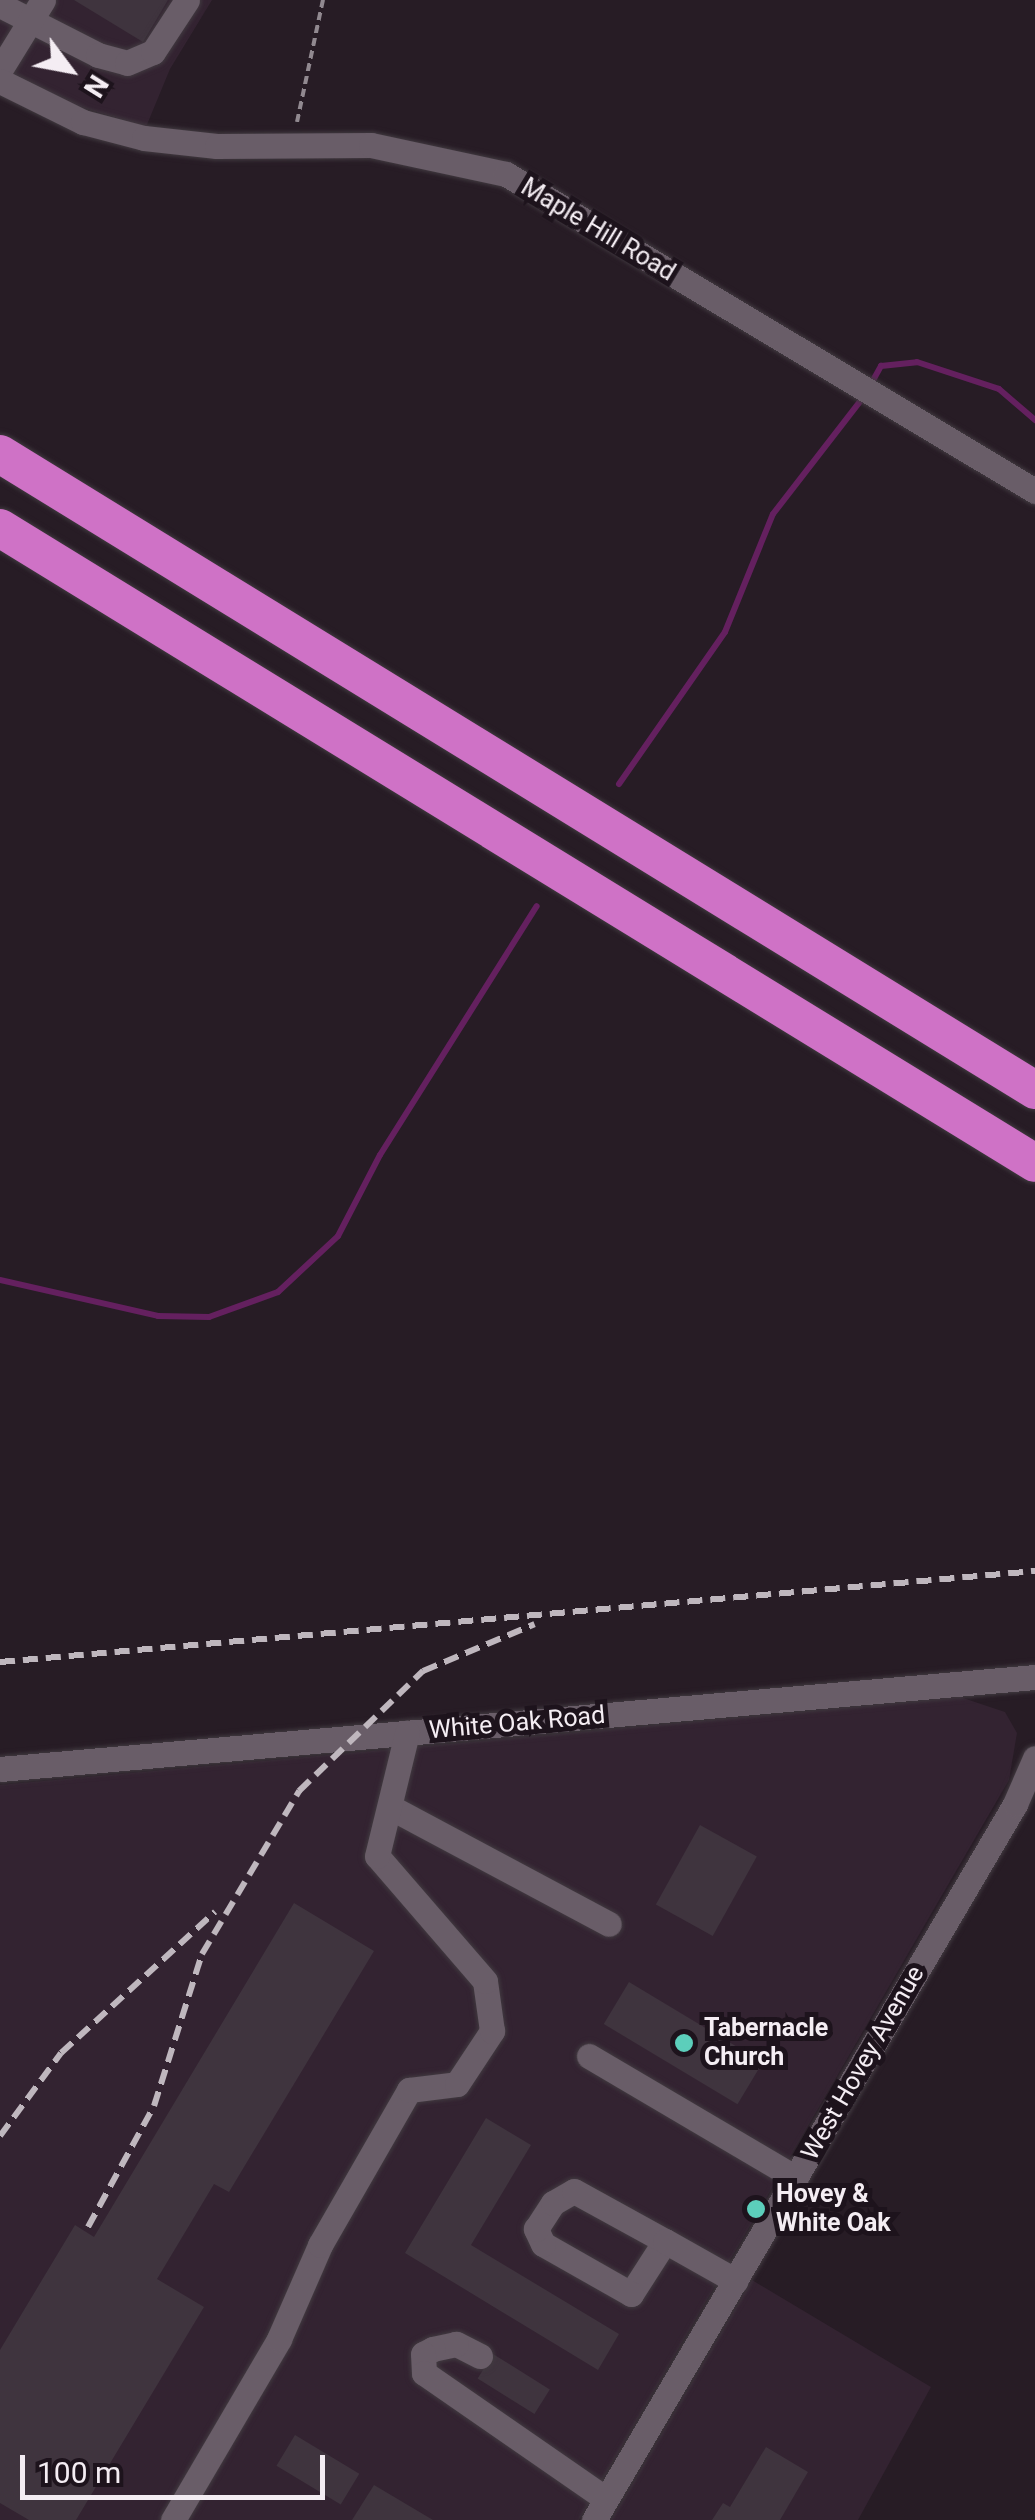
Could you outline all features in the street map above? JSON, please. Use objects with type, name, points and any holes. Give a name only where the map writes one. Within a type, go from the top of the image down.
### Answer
[{"type":"highway","points":[[0,454],[1035,1090]]},
{"type":"highway","points":[[0,528],[1035,1163]]},
{"type":"street","points":[[0,5],[36,11],[127,63],[153,52],[186,0]]},
{"type":"street","points":[[0,70],[36,11]]},
{"type":"street","name":"Maple Hill Road","points":[[0,81],[83,122],[144,138],[217,146],[371,145],[506,174],[1035,491]]},
{"type":"street","name":"White Oak Road","points":[[0,1769],[1035,1677]]},
{"type":"street","points":[[173,2520],[279,2339],[320,2245],[409,2090],[458,2084],[492,2031],[485,1981],[377,1856],[407,1733]]},
{"type":"street","name":"West Hovey Avenue","points":[[600,2510],[1034,1766]]},
{"type":"street","points":[[390,1806],[608,1924]]},
{"type":"street","points":[[589,2056],[796,2178]]},
{"type":"street","points":[[665,2241],[631,2294],[542,2244],[536,2229],[553,2203],[574,2191],[665,2241],[736,2281]]},
{"type":"street","points":[[480,2356],[456,2344],[433,2349],[423,2354],[424,2373],[600,2510]]},
{"type":"path","points":[[294,144],[324,0]]},
{"type":"shaded area","points":[[0,0],[212,0],[170,69],[146,127],[65,102],[0,66]]},
{"type":"shaded area","points":[[960,1697],[1005,1712],[1017,1733],[1009,1780],[579,2520],[0,2520],[0,1785]]},
{"type":"shaded area","points":[[752,2280],[931,2387],[858,2520],[611,2520]]},
{"type":"building","points":[[74,0],[168,0],[143,42]]},
{"type":"building","points":[[700,1825],[757,1857],[713,1936],[656,1905]]},
{"type":"building","points":[[294,1903],[374,1951],[229,2192],[214,2184],[157,2279],[204,2307],[76,2520],[29,2520],[0,2503],[0,2350],[75,2225],[94,2237]]},
{"type":"building","name":"Tabernacle Church","points":[[629,1982],[763,2062],[737,2104],[604,2024]]},
{"type":"building","points":[[486,2118],[531,2145],[471,2245],[619,2334],[598,2370],[405,2253]]},
{"type":"building","points":[[493,2354],[550,2390],[534,2414],[478,2379]]},
{"type":"building","points":[[295,2435],[359,2474],[341,2504],[276,2466]]},
{"type":"building","points":[[766,2447],[808,2472],[780,2520],[712,2520],[723,2503],[730,2507]]},
{"type":"building","points":[[374,2485],[433,2520],[352,2520]]},
{"type":"waterway","points":[[871,384],[881,366],[917,362],[999,389],[1035,420]]},
{"type":"waterway","points":[[619,784],[725,632],[773,514],[865,395]]},
{"type":"waterway","points":[[0,1280],[158,1316],[209,1317],[278,1292],[338,1236],[380,1155],[537,906]]},
{"type":"railway","points":[[0,1662],[1035,1571]]},
{"type":"railway","points":[[88,2227],[154,2106],[202,1954],[299,1791],[423,1671],[535,1624]]},
{"type":"railway","points":[[0,2136],[61,2053],[215,1912]]},
{"type":"place","name":"Tabernacle Church","points":[[684,2043]]},
{"type":"place","name":"Hovey & White Oak","points":[[756,2209]]}]
